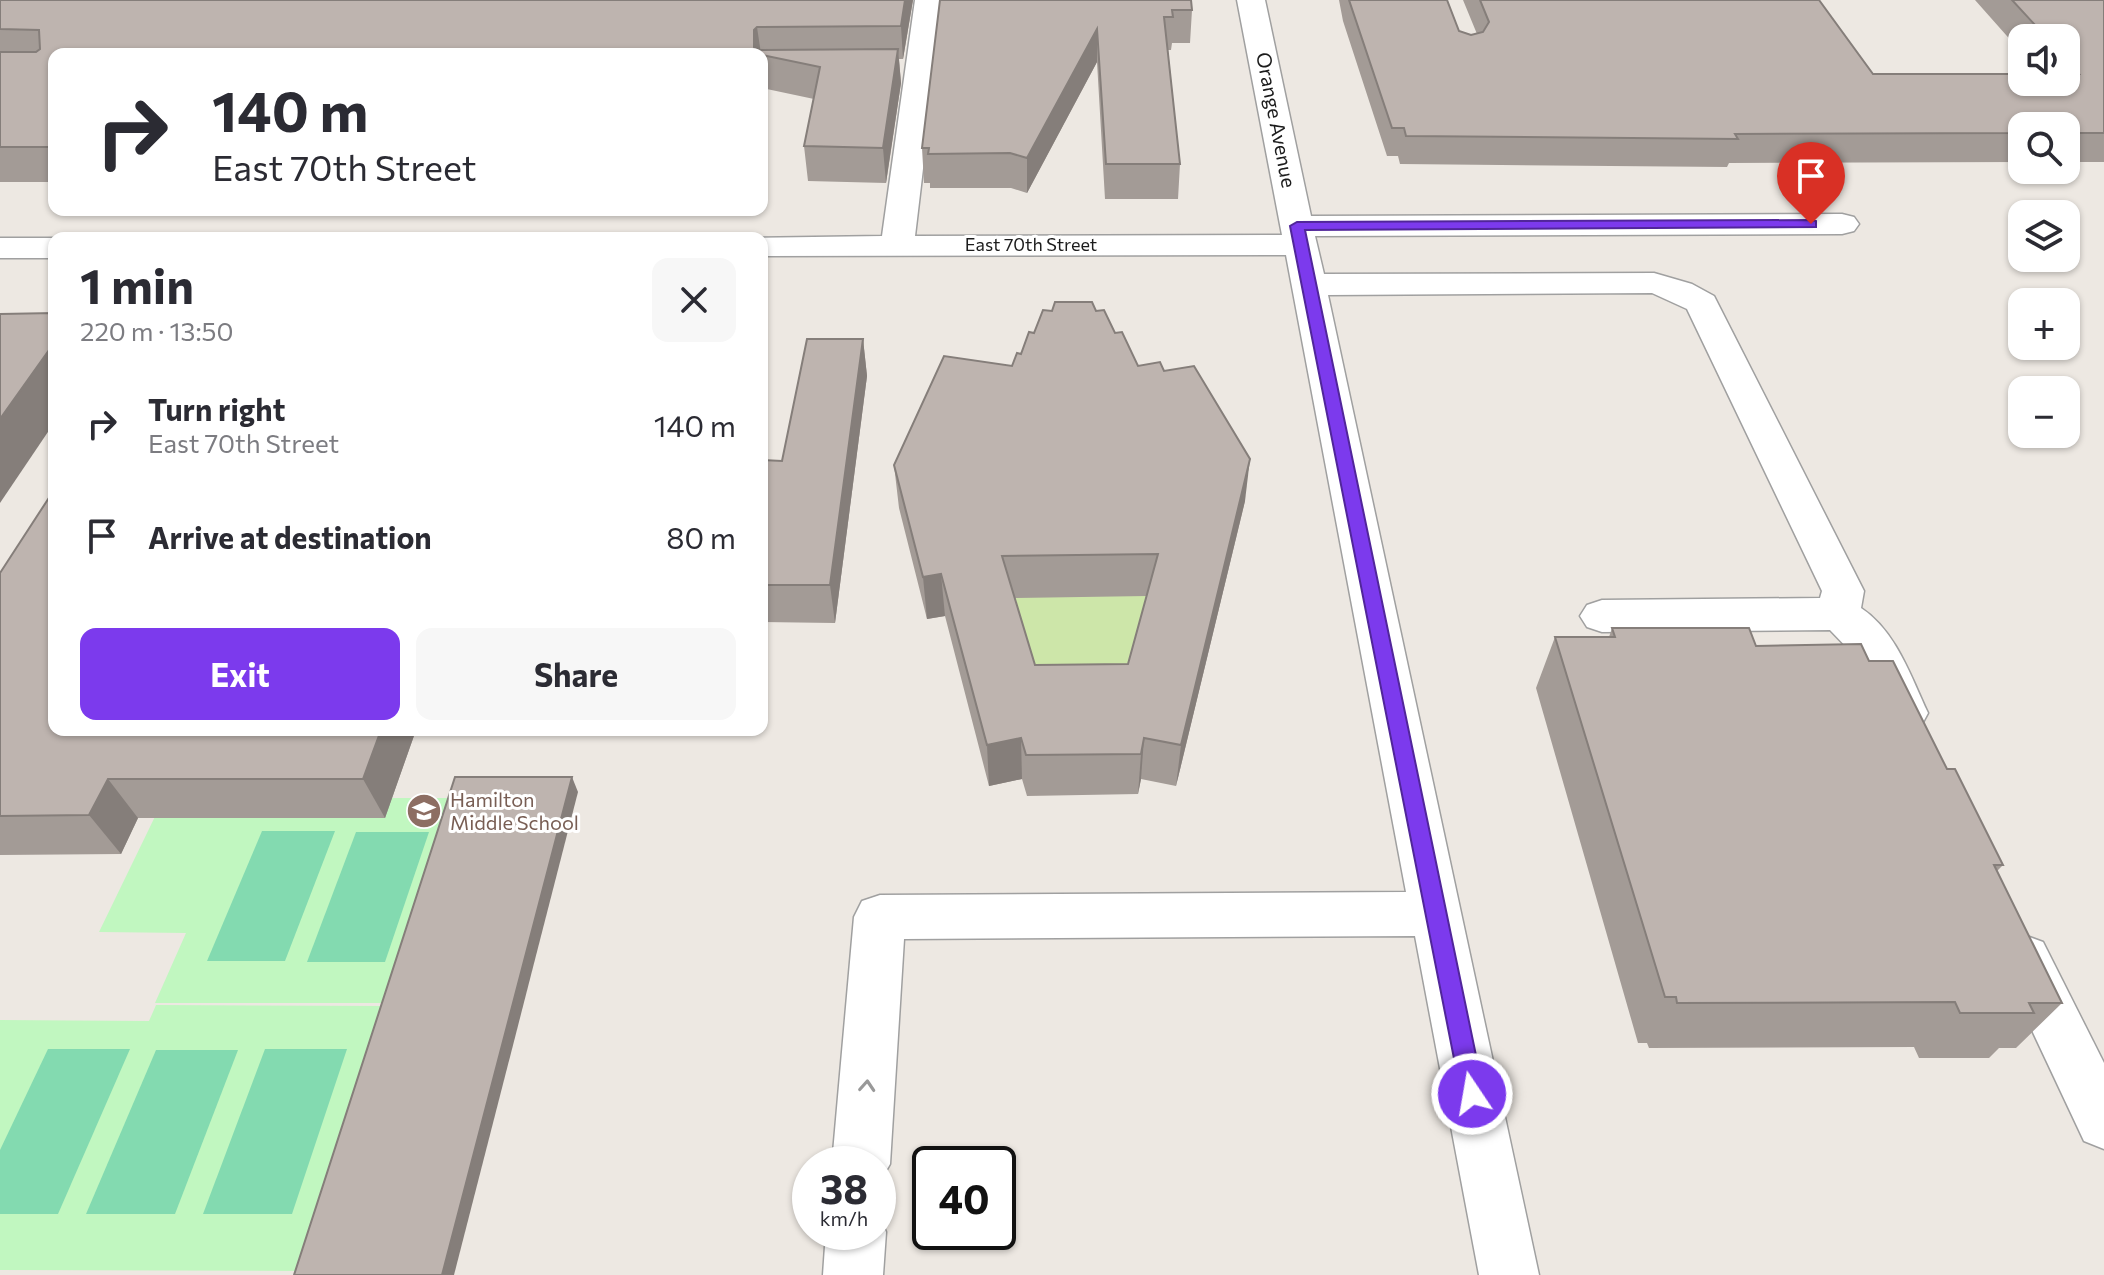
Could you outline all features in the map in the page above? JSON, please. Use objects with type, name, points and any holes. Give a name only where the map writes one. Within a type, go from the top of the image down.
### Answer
[{"type":"street","points":[[897,246],[929,0]]},
{"type":"street","name":"Orange Avenue","points":[[1251,0],[1509,1275]]},
{"type":"street","points":[[889,71],[921,71]]},
{"type":"street","name":"East 70th Street","points":[[768,246],[1302,252],[1842,224]]},
{"type":"street","points":[[0,248],[48,248]]},
{"type":"street","points":[[1302,252],[1654,283],[1680,291],[1702,303],[1843,591],[1838,614]]},
{"type":"street","points":[[1602,616],[1838,614],[1858,624],[1877,654],[1924,752]]},
{"type":"street","points":[[862,1146],[880,917],[1436,914]]},
{"type":"street","points":[[2005,919],[2104,1122]]},
{"type":"street","points":[[853,1275],[855,1250]]},
{"type":"green space","points":[[1157,586],[1120,704],[1039,704],[999,588]]},
{"type":"green space","points":[[164,798],[454,798],[388,1003],[155,1003],[186,933],[99,932]]},
{"type":"green space","points":[[262,831],[335,831],[285,961],[207,961]]},
{"type":"green space","points":[[356,832],[429,832],[385,962],[307,962]]},
{"type":"green space","points":[[156,1005],[387,1006],[299,1271],[0,1270],[0,1020],[149,1021]]},
{"type":"green space","points":[[48,1049],[130,1049],[58,1214],[0,1214],[0,1150]]},
{"type":"green space","points":[[265,1049],[347,1049],[292,1214],[203,1214]]},
{"type":"green space","points":[[156,1050],[238,1050],[175,1214],[86,1214]]},
{"type":"building","points":[[0,0],[905,0],[901,26],[757,27],[754,30],[755,48],[48,48],[48,147],[0,147],[0,52],[36,52],[40,49],[39,30],[0,29]]},
{"type":"building","points":[[940,0],[1191,0],[1192,10],[1172,10],[1173,17],[1164,17],[1180,164],[1106,164],[1097,29],[1027,158],[1010,153],[928,154],[929,148],[922,148]]},
{"type":"building","points":[[1349,0],[1447,0],[1459,31],[1471,35],[1483,32],[1489,22],[1480,0],[1819,0],[1873,74],[2008,74],[2008,96],[2080,96],[2080,24],[2034,24],[2012,0],[2104,0],[2104,133],[2080,133],[2080,112],[2008,112],[2008,133],[1735,134],[1738,139],[1406,136],[1404,128],[1392,128]]},
{"type":"building","points":[[898,49],[883,148],[804,146],[820,67],[768,56],[768,50]]},
{"type":"building","points":[[1055,302],[1092,302],[1096,311],[1104,310],[1115,333],[1122,332],[1138,366],[1160,362],[1164,371],[1194,366],[1250,459],[1181,745],[1144,738],[1141,754],[1026,755],[1021,738],[987,745],[941,574],[923,577],[894,465],[944,356],[1012,366],[1017,353],[1021,354],[1029,332],[1034,333],[1043,310],[1052,311]],"holes":[[[1158,554],[1128,664],[1035,665],[1002,556]]]},
{"type":"building","points":[[48,313],[48,351],[0,419],[0,314]]},
{"type":"building","points":[[807,339],[863,339],[830,585],[768,585],[768,460],[782,461]]},
{"type":"building","points":[[48,499],[48,736],[379,736],[363,779],[108,779],[89,815],[0,816],[0,573]]},
{"type":"building","points":[[1612,628],[1749,628],[1756,646],[1861,644],[1869,661],[1893,661],[1947,769],[1955,769],[2003,865],[1994,865],[2062,1003],[2029,1003],[2034,1013],[1960,1013],[1955,1002],[1677,1003],[1676,997],[1665,997],[1555,637],[1615,637]]},
{"type":"building","points":[[455,777],[572,777],[442,1275],[294,1275]]},
{"type":"place","name":"Hamilton Middle School","points":[[424,811]]},
{"type":"route","points":[[1472,1094],[1297,226],[1811,224]]}]
